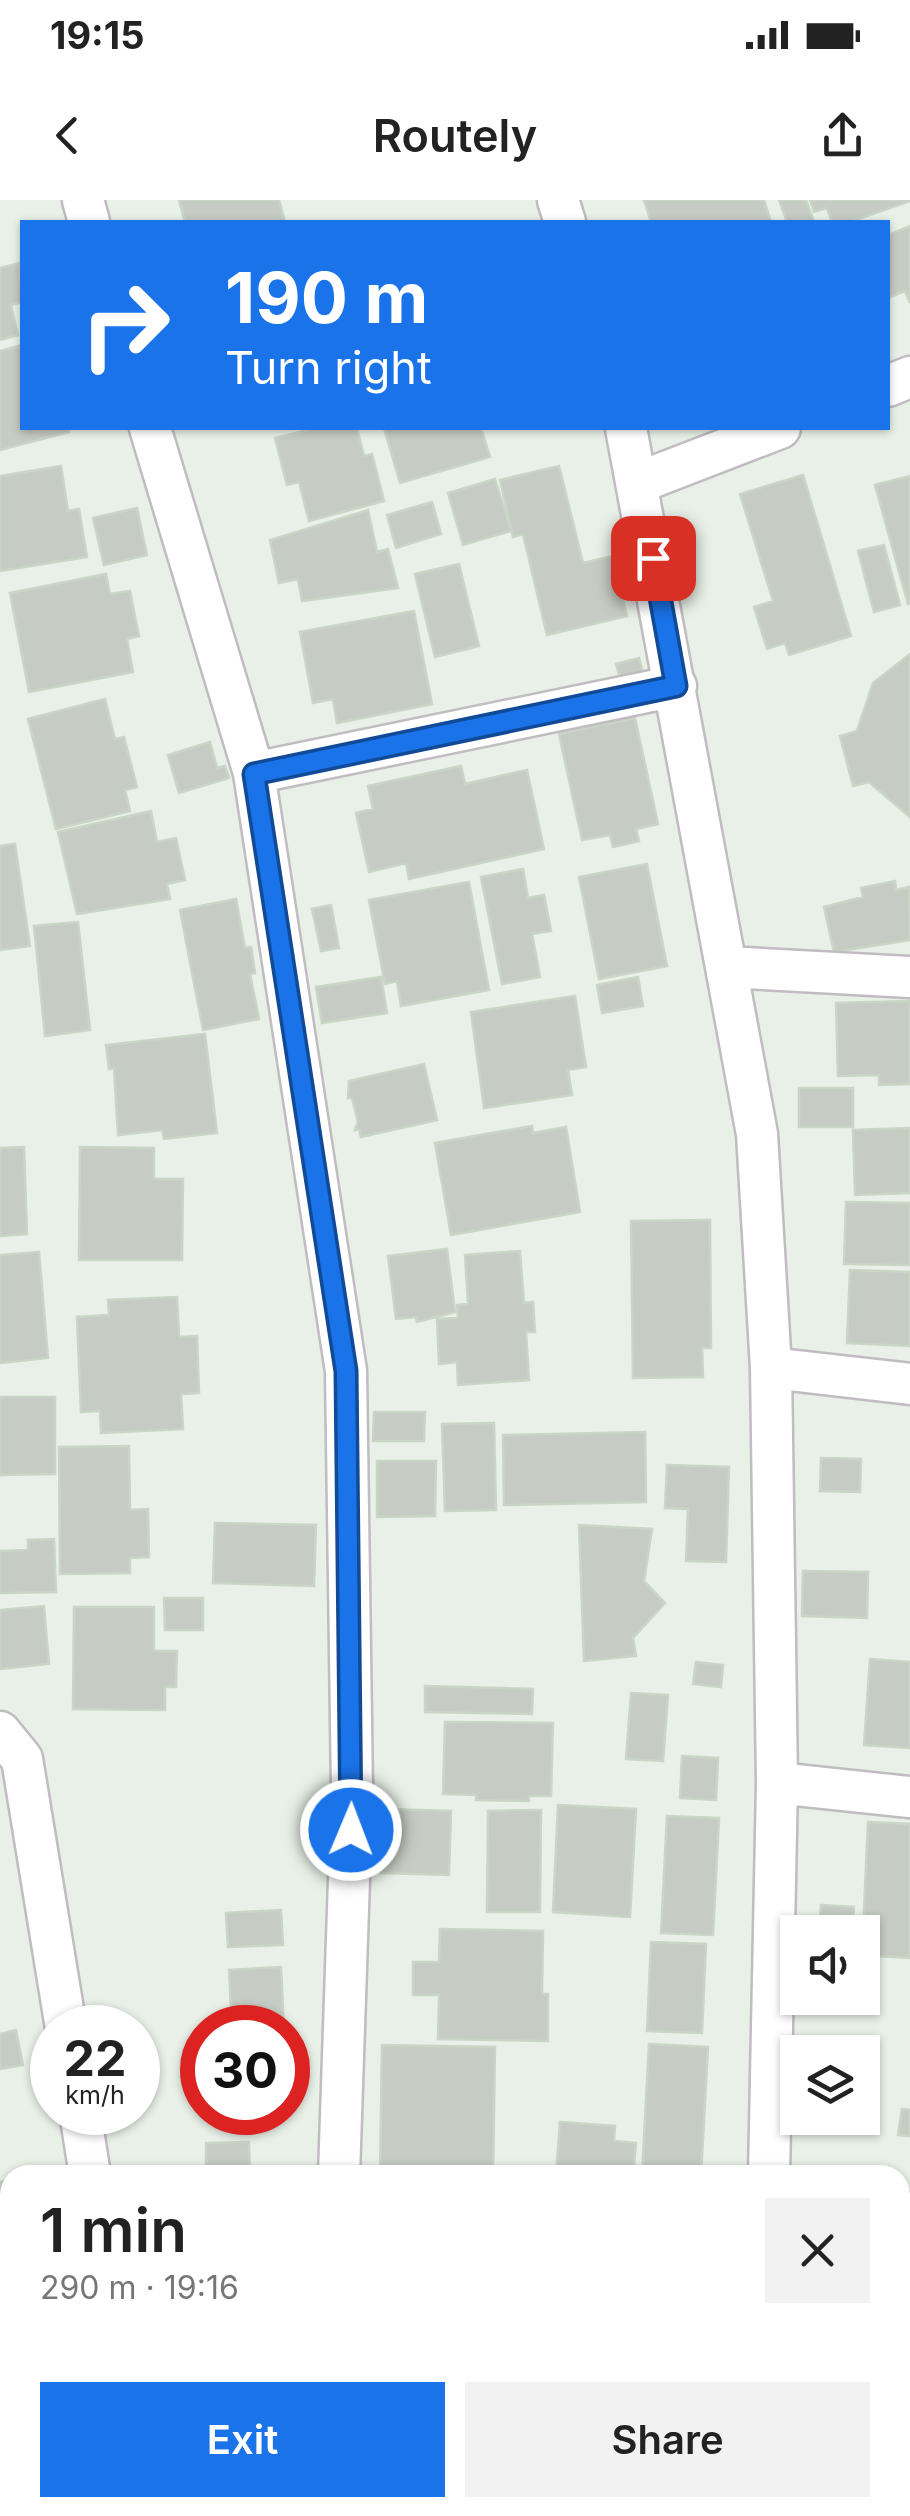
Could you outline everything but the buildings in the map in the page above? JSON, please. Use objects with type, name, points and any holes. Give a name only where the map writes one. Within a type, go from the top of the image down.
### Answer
[{"type":"street","points":[[151,430],[254,774],[346,1371],[352,1791],[339,2165]]},
{"type":"street","points":[[627,430],[640,482],[758,1134],[771,1368],[778,1783],[769,2165]]},
{"type":"street","points":[[640,482],[775,430]]},
{"type":"street","points":[[254,774],[676,686]]},
{"type":"street","points":[[728,967],[910,977]]},
{"type":"street","points":[[771,1368],[910,1384]]},
{"type":"street","points":[[0,1732],[22,1759],[62,2005]]},
{"type":"street","points":[[778,1783],[910,1798]]},
{"type":"street","points":[[84,2135],[88,2165]]},
{"type":"route","points":[[351,1830],[346,1371],[254,774],[676,686],[653,558]]}]
